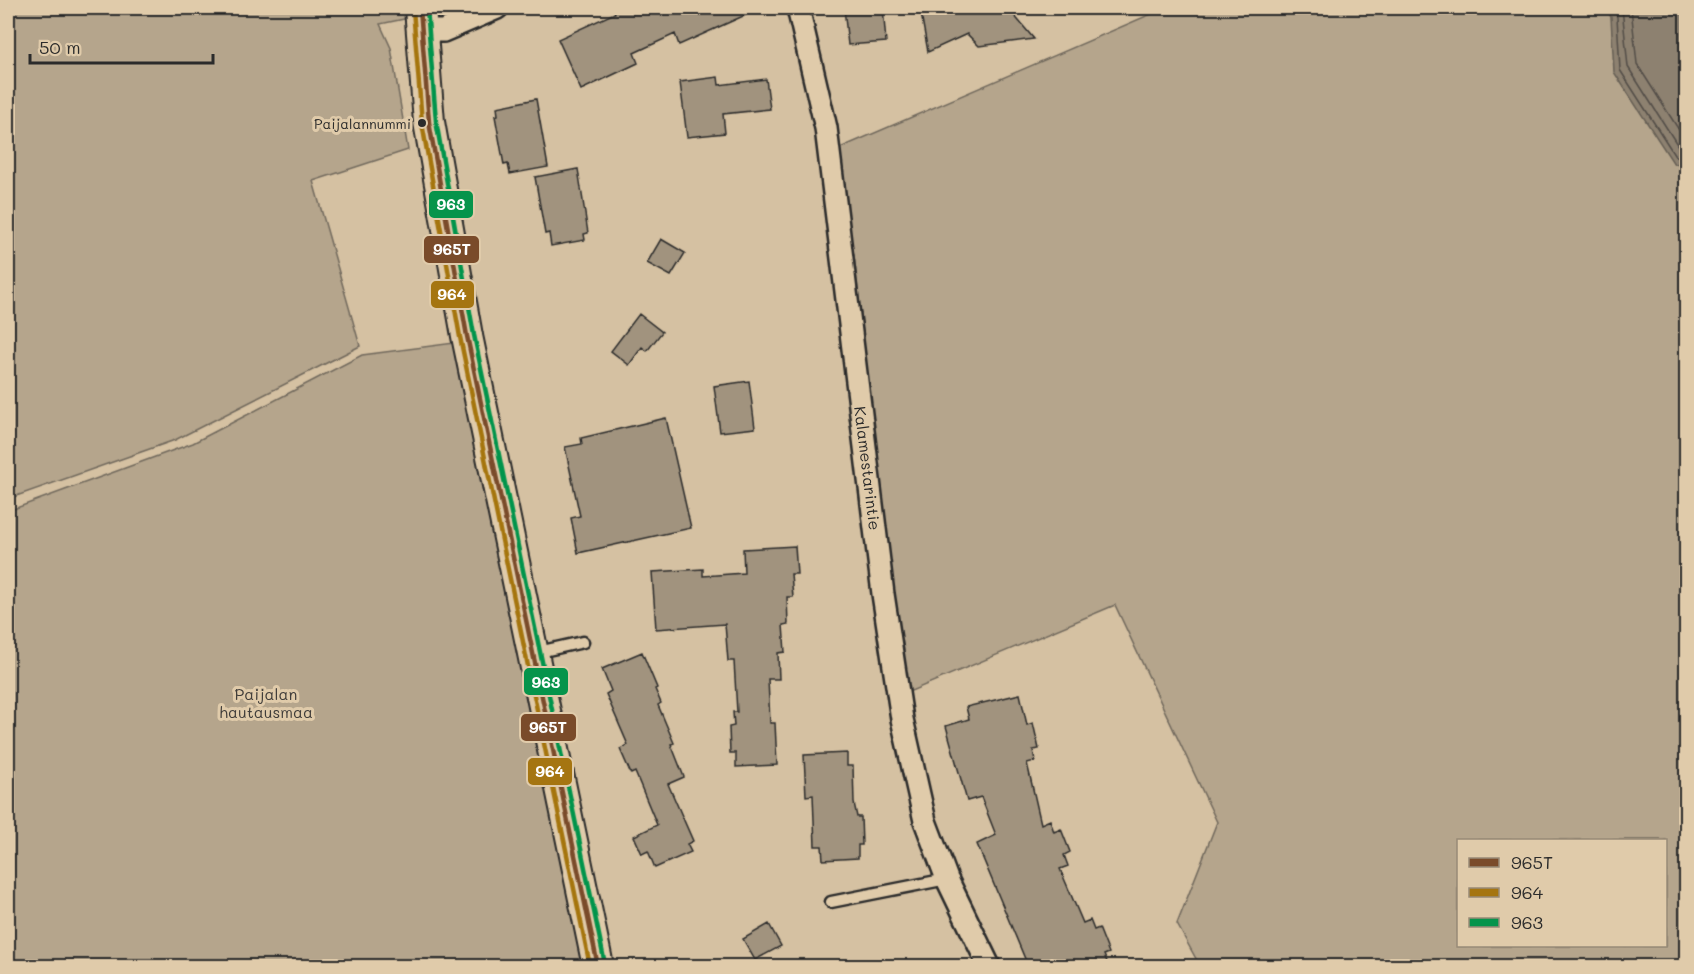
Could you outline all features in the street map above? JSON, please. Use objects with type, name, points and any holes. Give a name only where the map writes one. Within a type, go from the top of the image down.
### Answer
[{"type":"street","points":[[421,19],[443,31],[497,8]]},
{"type":"street","name":"Kalamestarintie","points":[[798,8],[826,128],[898,701],[925,821],[946,879],[989,966]]},
{"type":"street","points":[[421,19],[429,122],[467,336],[598,966]]},
{"type":"lane","points":[[534,653],[583,642]]},
{"type":"lane","points":[[831,902],[946,879]]},
{"type":"green space","points":[[8,8],[457,8],[380,24],[391,48],[408,150],[313,181],[360,346],[175,440],[8,499]]},
{"type":"green space","points":[[1165,8],[1607,8],[1674,164],[1686,163],[1686,966],[1200,966],[1177,924],[1217,822],[1115,605],[904,694],[854,255],[833,151]]},
{"type":"green space","name":"Paijalan hautausmaa","points":[[454,343],[583,966],[8,966],[8,511],[193,443],[362,355]]},
{"type":"water","points":[[1607,8],[1686,8],[1686,163],[1674,164],[1614,72],[1611,17]]},
{"type":"building","points":[[612,8],[761,8],[679,45],[675,34],[634,53],[638,63],[581,90],[558,39],[615,13]]},
{"type":"building","points":[[844,8],[883,8],[886,42],[848,45]]},
{"type":"building","points":[[920,8],[1008,8],[1034,39],[979,46],[967,34],[928,52]]},
{"type":"building","points":[[718,77],[719,85],[766,79],[770,109],[723,114],[725,133],[687,137],[680,82]]},
{"type":"building","points":[[536,99],[548,167],[510,174],[508,164],[504,165],[495,116],[498,115],[497,107]]},
{"type":"building","points":[[578,169],[588,233],[584,234],[585,240],[551,246],[549,233],[545,234],[535,177]]},
{"type":"building","points":[[661,239],[685,253],[671,276],[647,263]]},
{"type":"building","points":[[639,314],[662,332],[647,351],[642,347],[629,365],[611,351]]},
{"type":"building","points":[[749,381],[755,428],[720,432],[714,386]]},
{"type":"building","points":[[666,418],[691,528],[578,553],[571,518],[580,516],[565,447],[582,444],[581,438]]},
{"type":"building","points":[[795,546],[797,574],[791,574],[793,597],[787,597],[788,624],[783,625],[785,652],[778,653],[779,679],[768,679],[770,723],[775,723],[777,765],[736,767],[736,753],[730,753],[729,727],[734,726],[733,712],[737,712],[734,661],[728,661],[725,624],[656,629],[652,572],[703,569],[703,576],[744,573],[743,549]]},
{"type":"building","points":[[642,652],[657,688],[655,689],[661,703],[658,705],[674,743],[671,744],[684,777],[668,784],[693,841],[687,844],[691,852],[655,868],[648,851],[642,854],[634,836],[657,825],[635,772],[631,774],[620,749],[628,745],[606,694],[611,691],[602,669]]},
{"type":"building","points":[[1020,694],[1027,725],[1033,723],[1039,749],[1033,750],[1035,761],[1027,763],[1041,824],[1050,820],[1054,832],[1061,829],[1070,852],[1064,855],[1068,866],[1060,869],[1083,923],[1090,920],[1094,930],[1099,928],[1109,953],[1104,955],[1109,966],[1028,966],[977,844],[996,835],[981,797],[967,801],[946,726],[969,719],[966,707]]},
{"type":"building","points":[[847,753],[847,766],[853,766],[854,803],[857,817],[861,817],[862,845],[858,845],[858,858],[823,860],[822,846],[815,846],[813,795],[806,796],[804,755]]},
{"type":"building","points":[[769,924],[781,946],[755,960],[743,939]]},
{"type":"transit line","name":"965T","points":[[420,8],[429,122],[467,336],[598,966]]},
{"type":"transit line","name":"963","points":[[427,8],[436,121],[474,335],[605,964]]},
{"type":"transit line","name":"964","points":[[413,9],[422,123],[460,337],[590,966]]},
{"type":"place","name":"Paijalannummi","points":[[422,123]]}]
